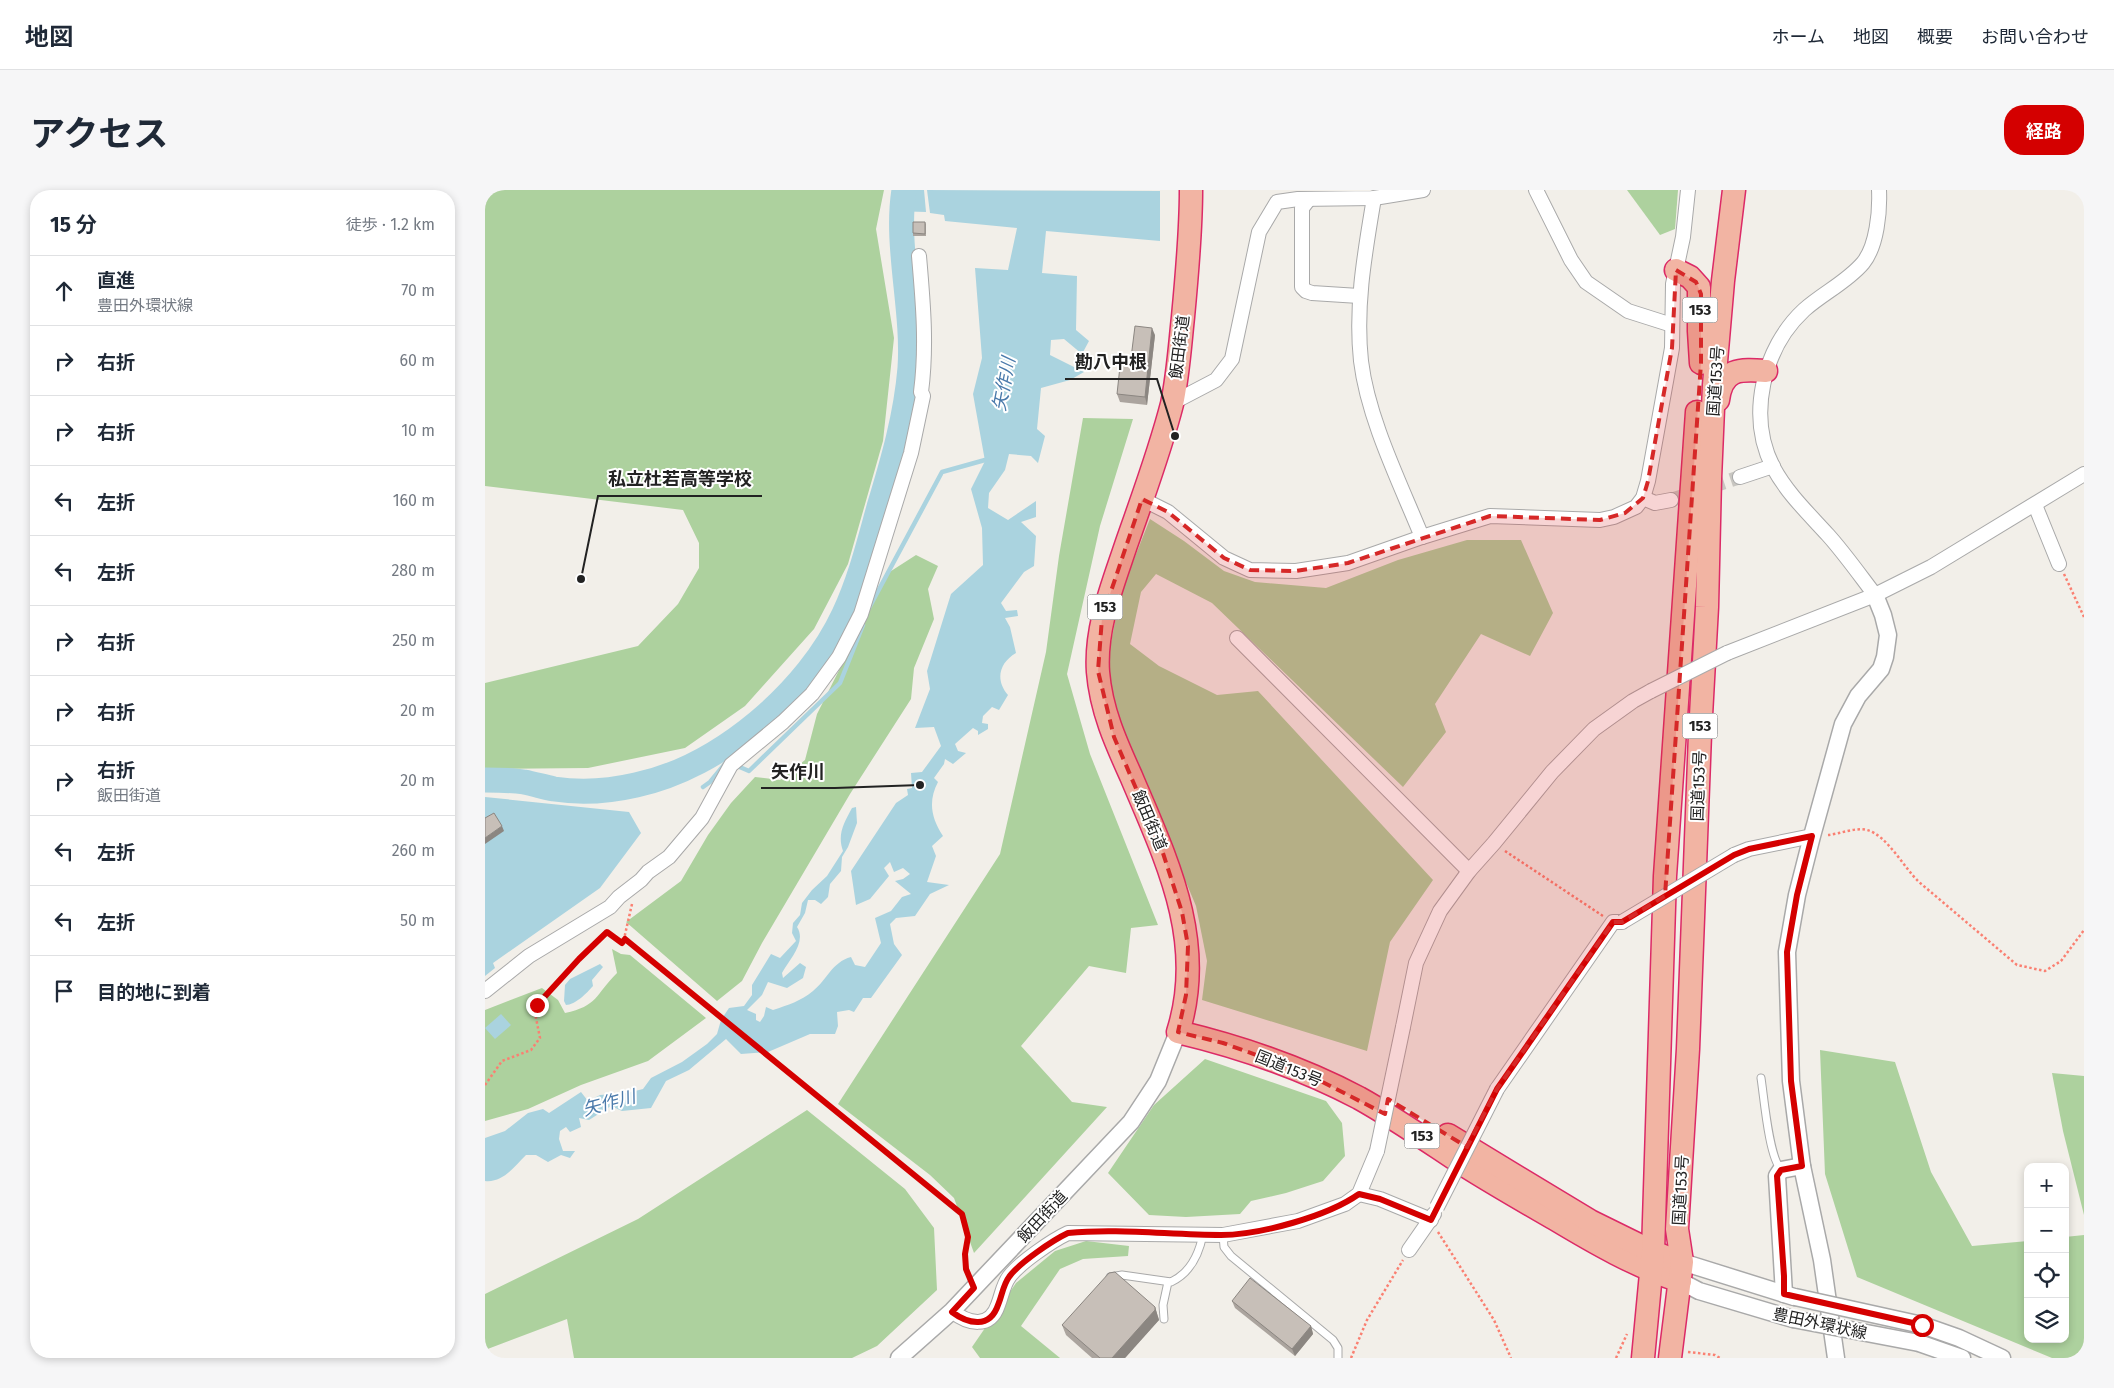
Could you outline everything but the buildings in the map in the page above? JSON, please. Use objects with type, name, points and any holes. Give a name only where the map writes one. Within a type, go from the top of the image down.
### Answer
[{"type":"highway","name":"飯田街道","points":[[1181,1025],[1186,995],[1187,946],[1182,912],[1174,880],[1114,737],[1101,696],[1098,647],[1102,618],[1172,403],[1186,286],[1191,190]]},
{"type":"highway","name":"国道153号","points":[[1643,1358],[1652,1262],[1665,876],[1701,363],[1721,190]]},
{"type":"highway","name":"国道153号","points":[[1676,1354],[1681,1272],[1677,1229],[1688,1049],[1699,734],[1707,607],[1709,479],[1714,385],[1723,281],[1734,190]]},
{"type":"highway","name":"153","points":[[1676,270],[1690,277],[1699,288],[1701,363]]},
{"type":"highway","points":[[1723,281],[1726,345],[1737,356],[1766,371]]},
{"type":"highway","points":[[1709,479],[1721,387],[1730,374],[1738,370],[1766,371]]},
{"type":"highway","name":"国道153号","points":[[1181,1025],[1290,1053],[1355,1081],[1401,1106],[1550,1199],[1590,1221],[1652,1262],[1681,1272]]},
{"type":"street","points":[[1172,403],[1216,380],[1232,359],[1259,232],[1277,202],[1309,199],[1374,198],[1423,190]]},
{"type":"street","points":[[1537,190],[1571,260],[1586,282],[1628,311],[1672,325]]},
{"type":"street","points":[[1142,499],[1168,512],[1224,558],[1250,570],[1297,571],[1348,563],[1489,516],[1600,520],[1625,513],[1636,507],[1643,498],[1648,481],[1668,376],[1672,348],[1671,302],[1683,237],[1688,190]]},
{"type":"street","points":[[1836,1358],[1822,1260],[1802,1166],[1791,1081],[1787,952],[1797,895],[1843,724],[1858,696],[1881,669],[1888,635],[1875,594],[1843,553],[1785,487],[1773,466],[1764,440],[1761,421],[1763,387],[1766,371],[1773,354],[1789,327],[1815,301],[1846,279],[1864,262],[1878,231],[1879,190]]},
{"type":"street","points":[[1374,198],[1359,296],[1361,361],[1380,435],[1422,537]]},
{"type":"street","points":[[1309,199],[1302,208],[1302,287],[1305,291],[1312,293],[1359,296]]},
{"type":"street","points":[[485,991],[529,956],[610,907],[648,872],[669,857],[711,805],[725,772],[812,694],[839,657],[861,614],[911,453],[923,396],[921,392],[925,360],[925,314],[919,256]]},
{"type":"street","points":[[1740,476],[1773,466]]},
{"type":"street","points":[[952,1312],[961,1319],[974,1323],[983,1322],[992,1316],[998,1307],[1004,1286],[1013,1272],[1056,1239],[1068,1233],[1223,1235],[1299,1221],[1345,1204],[1359,1194],[1377,1151],[1416,963],[1440,911],[1469,871],[1552,772],[1594,729],[1633,701],[1727,653],[1875,594],[1931,567],[2084,474]]},
{"type":"street","points":[[1643,498],[1655,503],[1671,500]]},
{"type":"street","points":[[2035,505],[2059,564]]},
{"type":"street","points":[[1237,638],[1469,871]]},
{"type":"street","points":[[1409,1250],[1431,1220],[1497,1089],[1617,922],[1734,855],[1749,849],[1812,836]]},
{"type":"street","name":"飯田街道","points":[[899,1358],[952,1312],[1131,1122],[1158,1081],[1181,1025]]},
{"type":"street","points":[[1789,1296],[1784,1276],[1777,1176],[1781,1170],[1802,1166]]},
{"type":"street","points":[[1359,1194],[1380,1199],[1431,1220]]},
{"type":"street","name":"豊田外環状線","points":[[1681,1272],[1922,1325],[1959,1338],[2002,1358]]},
{"type":"street","name":"豊田外環状線","points":[[1681,1272],[1699,1291],[1793,1319],[1919,1342],[1962,1358]]},
{"type":"lane","points":[[1761,1078],[1772,1148],[1777,1165],[1781,1170]]},
{"type":"lane","points":[[1105,1281],[1122,1275],[1168,1282],[1179,1278],[1188,1271],[1200,1248],[1203,1234]]},
{"type":"lane","points":[[1223,1235],[1224,1247],[1231,1256],[1333,1340],[1338,1348],[1338,1358]]},
{"type":"lane","points":[[1164,1319],[1163,1305],[1168,1282]]},
{"type":"path","points":[[2059,564],[2084,617]]},
{"type":"path","points":[[1812,836],[1857,830],[1867,830],[1877,835],[1886,842],[1909,873],[2017,965],[2045,970],[2061,961],[2084,930]]},
{"type":"path","points":[[1494,843],[1585,906],[1617,922]]},
{"type":"path","points":[[485,1086],[502,1061],[531,1050],[540,1038],[535,1013],[537,1005],[579,959],[607,932],[622,943],[625,939],[632,902],[624,893]]},
{"type":"path","points":[[625,939],[962,1214],[968,1237],[965,1254],[966,1269],[974,1288]]},
{"type":"path","points":[[1431,1220],[1494,1320],[1511,1358]]},
{"type":"path","points":[[1351,1358],[1379,1299],[1409,1250]]},
{"type":"path","points":[[1616,1358],[1629,1330]]},
{"type":"path","points":[[1676,1354],[1715,1355],[1720,1358]]},
{"type":"highlighted area","points":[[1676,270],[1696,282],[1701,294],[1701,363],[1665,896],[1622,922],[1613,922],[1497,1089],[1467,1147],[1388,1099],[1385,1114],[1301,1071],[1223,1043],[1178,1032],[1186,995],[1188,946],[1182,912],[1161,847],[1114,737],[1098,671],[1102,618],[1142,499],[1168,512],[1224,558],[1250,570],[1296,571],[1348,563],[1490,516],[1600,520],[1625,513],[1643,498],[1648,481],[1672,348]]},
{"type":"green space","points":[[485,190],[884,190],[876,229],[894,338],[883,441],[848,564],[814,629],[745,706],[685,748],[588,768],[485,769],[485,683],[638,646],[678,604],[699,568],[699,543],[683,510],[485,486]]},
{"type":"green space","points":[[1627,190],[1678,190],[1675,229],[1660,235]]},
{"type":"green space","points":[[1083,418],[1133,419],[1100,526],[1067,674],[1090,754],[1158,925],[1131,928],[1126,973],[1089,966],[1021,1046],[1072,1102],[1107,1107],[974,1253],[954,1198],[930,1175],[838,1104],[1000,854],[1046,652],[1059,556]]},
{"type":"green space","points":[[1150,519],[1184,541],[1224,571],[1255,582],[1326,588],[1398,560],[1467,540],[1521,540],[1553,613],[1530,656],[1481,634],[1435,704],[1446,732],[1403,787],[1212,603],[1156,574],[1141,592],[1130,644],[1159,666],[1217,695],[1258,691],[1433,880],[1390,942],[1367,1051],[1202,1000],[1207,961],[1196,906],[1152,794],[1115,723],[1106,667],[1121,592]]},
{"type":"green space","points":[[916,555],[938,566],[928,589],[934,619],[914,668],[911,699],[850,794],[762,943],[742,981],[717,1001],[626,922],[681,881],[708,835],[731,803],[755,777],[780,780],[805,760],[817,714],[888,573]]},
{"type":"green space","points":[[612,949],[621,954],[630,955],[706,1018],[648,1061],[581,1085],[528,1109],[485,1121],[485,1010],[542,988],[558,1000],[565,1013],[584,1007],[595,999],[617,973]]},
{"type":"green space","points":[[1820,1050],[1895,1062],[1931,1172],[1972,1246],[2024,1241],[2024,1343],[2069,1343],[2069,1237],[2084,1235],[2084,1358],[2052,1358],[1857,1277],[1825,1174]]},
{"type":"green space","points":[[1205,1059],[1326,1101],[1342,1123],[1345,1156],[1323,1181],[1286,1193],[1251,1201],[1240,1214],[1186,1217],[1149,1215],[1108,1173],[1154,1105]]},
{"type":"green space","points":[[2052,1073],[2084,1076],[2084,1215],[2063,1131]]},
{"type":"green space","points":[[807,1110],[905,1189],[934,1228],[937,1290],[877,1346],[852,1358],[574,1358],[567,1319],[485,1350],[485,1294],[638,1219]]},
{"type":"green space","points":[[1086,1241],[1129,1246],[1128,1256],[1083,1259],[1060,1269],[1021,1326],[1060,1358],[980,1358],[972,1347],[1016,1283],[1055,1251]]},
{"type":"water","points":[[898,190],[924,190],[926,212],[893,211],[894,199]]},
{"type":"water","points":[[927,190],[1160,191],[1160,241],[1046,231],[1042,273],[1077,276],[1076,330],[1089,341],[1082,354],[1064,339],[1051,340],[1050,355],[1084,372],[1070,380],[1041,388],[1037,429],[1045,436],[1038,463],[1031,456],[1009,454],[1005,470],[989,493],[988,508],[1008,520],[1036,501],[1036,517],[1021,522],[1036,536],[1034,566],[1024,572],[1001,603],[1006,611],[1017,610],[1018,616],[1005,618],[1010,627],[1016,653],[1006,662],[1001,672],[1001,684],[1008,695],[999,710],[992,707],[983,716],[982,723],[988,724],[988,729],[978,735],[978,731],[973,728],[955,744],[958,751],[966,753],[953,764],[945,759],[944,764],[934,778],[938,782],[933,796],[932,809],[936,823],[943,836],[932,846],[936,856],[927,882],[949,885],[930,894],[915,916],[896,918],[890,924],[894,944],[902,955],[871,998],[863,998],[854,1012],[849,1010],[837,1012],[838,1026],[835,1034],[810,1034],[768,1052],[741,1054],[726,1039],[689,1070],[666,1081],[651,1108],[622,1111],[611,1106],[589,1120],[579,1118],[581,1127],[570,1132],[566,1127],[560,1131],[559,1139],[563,1151],[575,1151],[570,1158],[561,1155],[548,1162],[536,1155],[526,1155],[503,1177],[485,1181],[485,1138],[505,1131],[528,1113],[543,1109],[549,1113],[581,1092],[588,1101],[600,1095],[627,1093],[643,1089],[651,1078],[682,1062],[707,1044],[717,1034],[721,1020],[729,1008],[744,1006],[752,995],[752,985],[771,954],[780,958],[796,941],[792,933],[793,923],[800,915],[802,903],[827,876],[843,851],[841,834],[852,808],[856,807],[857,823],[842,857],[841,871],[830,884],[828,897],[821,904],[815,900],[808,900],[805,913],[797,927],[800,939],[796,951],[782,973],[783,978],[800,963],[806,967],[803,978],[787,988],[768,982],[762,995],[747,1010],[756,1014],[756,1020],[760,1022],[766,1007],[773,1010],[804,997],[818,987],[834,967],[844,959],[851,957],[855,965],[865,967],[881,943],[875,918],[891,911],[902,897],[911,894],[895,881],[903,879],[910,874],[903,868],[894,872],[890,862],[884,868],[889,876],[870,899],[856,905],[851,871],[896,803],[908,795],[907,789],[912,788],[911,773],[922,772],[941,746],[934,727],[915,728],[930,689],[927,671],[951,594],[983,565],[982,528],[971,489],[985,461],[973,394],[982,358],[975,268],[1008,270],[1017,228],[945,221],[944,215],[930,213]]},
{"type":"water","points":[[485,797],[629,812],[641,833],[600,888],[493,963],[495,968],[485,976]]},
{"type":"water","points":[[600,964],[603,967],[592,980],[593,986],[577,1001],[566,1005],[564,1001],[565,985],[570,979]]},
{"type":"water","points":[[501,1014],[511,1025],[495,1039],[485,1028]]},
{"type":"waterway","name":"矢作川","points":[[485,780],[519,781],[554,789],[585,791],[626,787],[668,776],[699,762],[729,744],[758,722],[785,698],[828,643],[850,601],[868,548],[894,455],[905,404],[911,346],[902,233],[904,190]]},
{"type":"waterway","points":[[869,608],[942,472],[985,460],[989,461]]},
{"type":"waterway","points":[[735,765],[749,771],[840,683],[863,625]]},
{"type":"waterway","points":[[703,787],[710,782],[724,765]]},
{"type":"tunnel","points":[[1671,500],[1740,477]]},
{"type":"place","name":"勘八中根","points":[[1175,436]]},
{"type":"place","name":"私立杜若高等学校","points":[[581,579]]},
{"type":"place","name":"矢作川","points":[[920,785]]},
{"type":"route","points":[[537,1005],[555,984],[607,932],[622,943],[625,939],[962,1214],[968,1237],[965,1254],[966,1269],[974,1288],[952,1312],[961,1319],[974,1323],[983,1322],[992,1316],[998,1307],[1004,1286],[1013,1272],[1056,1239],[1068,1233],[1223,1235],[1299,1221],[1345,1204],[1359,1194],[1380,1199],[1431,1220],[1497,1089],[1613,922],[1622,922],[1734,855],[1749,849],[1812,836],[1797,895],[1787,952],[1791,1081],[1802,1166],[1790,1166],[1781,1170],[1777,1176],[1784,1294],[1922,1325]]}]
